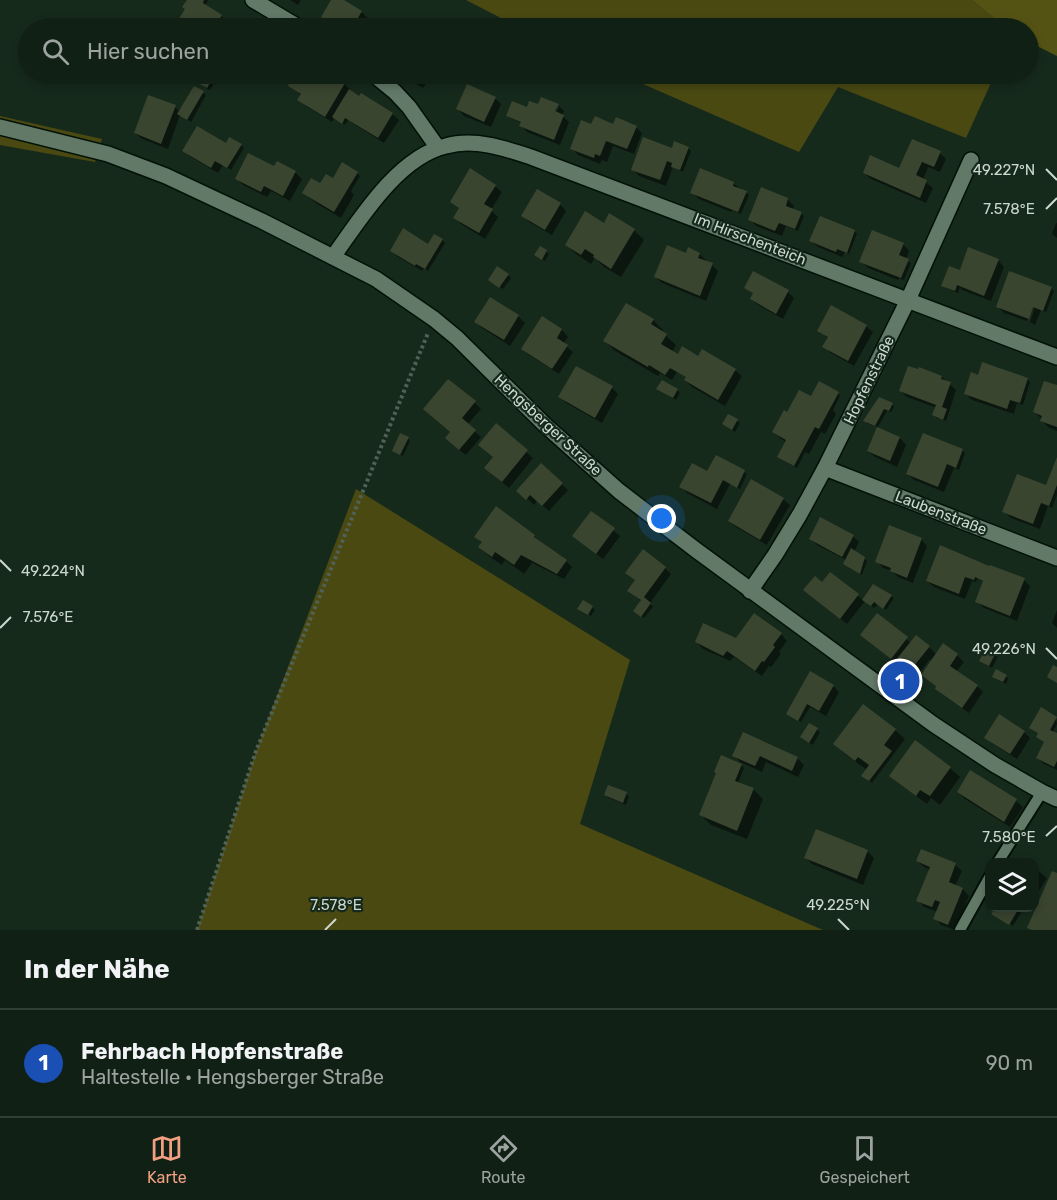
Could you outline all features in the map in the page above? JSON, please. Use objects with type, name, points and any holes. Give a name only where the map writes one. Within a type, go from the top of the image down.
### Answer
[{"type":"street","points":[[254,0],[284,18]]},
{"type":"street","points":[[385,84],[410,107],[438,148]]},
{"type":"street","name":"Hengsberger Straße","points":[[0,127],[108,154],[147,168],[262,221],[376,279],[458,338],[545,425],[619,491],[750,591],[933,724],[995,765],[1057,799]]},
{"type":"street","name":"Im Hirschenteich","points":[[333,257],[379,194],[416,160],[447,145],[484,144],[507,148],[1057,357]]},
{"type":"street","name":"Hopfenstraße","points":[[750,591],[800,514],[825,468],[908,300],[970,160]]},
{"type":"street","name":"Laubenstraße","points":[[825,468],[1057,558]]},
{"type":"lane","points":[[1001,858],[1042,792]]},
{"type":"lane","points":[[960,930],[985,885]]},
{"type":"path","points":[[197,930],[256,751],[434,319]]},
{"type":"shaded area","points":[[466,0],[972,0],[994,18],[501,18]]},
{"type":"shaded area","points":[[972,0],[1057,0],[1057,56],[1039,47],[1039,18],[994,18]]},
{"type":"shaded area","points":[[643,84],[990,84],[966,138],[838,87],[799,152]]},
{"type":"shaded area","points":[[0,116],[102,139],[95,162],[0,145]]},
{"type":"shaded area","points":[[356,489],[630,660],[580,824],[823,930],[197,930],[256,751]]},
{"type":"building","points":[[187,0],[204,0],[203,3],[222,15],[220,18],[179,18],[185,9],[182,7]]},
{"type":"building","points":[[331,0],[344,0],[362,11],[358,18],[321,17]]},
{"type":"building","points":[[289,84],[344,84],[325,117],[297,100],[301,94],[288,86]]},
{"type":"building","points":[[467,84],[496,97],[484,122],[456,109]]},
{"type":"building","points":[[194,86],[204,91],[187,120],[177,114]]},
{"type":"building","points":[[349,89],[359,96],[361,93],[393,113],[378,138],[345,118],[342,124],[332,117]]},
{"type":"building","points":[[148,95],[176,105],[161,144],[134,133]]},
{"type":"building","points":[[541,97],[559,104],[555,111],[564,115],[554,140],[519,126],[521,122],[506,116],[512,101],[527,107],[529,101],[538,104]]},
{"type":"building","points":[[595,116],[613,124],[616,117],[637,126],[627,149],[606,141],[600,156],[595,154],[594,158],[570,149],[581,120],[591,124]]},
{"type":"building","points":[[197,126],[226,143],[229,137],[242,144],[227,168],[215,161],[211,168],[182,151]]},
{"type":"building","points":[[643,137],[672,148],[674,141],[689,147],[680,170],[671,167],[672,163],[667,161],[660,180],[631,170]]},
{"type":"building","points":[[912,139],[941,151],[934,167],[922,162],[916,175],[927,180],[920,198],[863,173],[870,155],[899,168]]},
{"type":"building","points":[[248,153],[274,166],[277,161],[296,171],[283,196],[264,186],[261,192],[235,179]]},
{"type":"building","points":[[342,162],[358,172],[334,212],[302,193],[311,178],[320,183],[326,174],[333,178]]},
{"type":"building","points":[[470,168],[496,185],[484,204],[493,209],[479,233],[453,218],[459,208],[450,202]]},
{"type":"building","points":[[700,168],[734,182],[733,186],[747,191],[738,212],[690,193]]},
{"type":"building","points":[[761,187],[788,198],[786,206],[802,212],[795,229],[779,223],[775,231],[748,220]]},
{"type":"building","points":[[537,189],[561,203],[545,230],[521,216]]},
{"type":"building","points":[[585,211],[604,223],[609,213],[635,229],[611,269],[585,249],[581,255],[565,245]]},
{"type":"building","points":[[820,216],[855,230],[847,253],[837,249],[836,252],[809,241]]},
{"type":"building","points":[[403,228],[428,244],[434,234],[443,239],[425,269],[416,264],[415,266],[390,251]]},
{"type":"building","points":[[872,230],[904,243],[899,255],[909,259],[901,278],[859,262]]},
{"type":"building","points":[[667,245],[686,253],[688,247],[700,253],[698,258],[713,263],[700,296],[654,277]]},
{"type":"building","points":[[540,246],[547,250],[542,260],[534,255]]},
{"type":"building","points":[[968,247],[999,259],[984,296],[957,285],[955,291],[941,286],[949,266],[960,270]]},
{"type":"building","points":[[497,266],[509,274],[499,288],[488,280]]},
{"type":"building","points":[[753,271],[789,290],[776,314],[750,299],[753,293],[744,288]]},
{"type":"building","points":[[1009,271],[1052,287],[1043,311],[1033,307],[1029,319],[996,307]]},
{"type":"building","points":[[490,297],[519,315],[504,340],[474,322]]},
{"type":"building","points":[[626,303],[654,319],[651,324],[667,334],[661,344],[678,354],[682,346],[698,356],[702,349],[736,369],[718,400],[684,380],[686,377],[670,368],[665,375],[603,341]]},
{"type":"building","points":[[831,305],[867,325],[848,361],[822,347],[828,337],[817,331]]},
{"type":"building","points":[[542,316],[562,329],[557,338],[568,345],[552,369],[521,349]]},
{"type":"building","points":[[982,362],[1028,378],[1020,403],[1010,400],[1007,409],[964,394],[971,372],[978,375]]},
{"type":"building","points":[[576,366],[613,386],[595,418],[558,397]]},
{"type":"building","points":[[908,366],[918,369],[919,367],[951,382],[942,407],[947,409],[943,420],[932,415],[936,405],[899,391]]},
{"type":"building","points":[[448,379],[476,401],[462,418],[476,430],[459,450],[445,438],[450,432],[423,409]]},
{"type":"building","points":[[662,380],[678,389],[673,398],[656,389]]},
{"type":"building","points":[[819,381],[839,392],[819,429],[815,427],[794,466],[777,457],[786,440],[772,432],[784,410],[787,412],[799,390],[811,396]]},
{"type":"building","points":[[1044,381],[1057,385],[1057,427],[1040,421],[1042,416],[1033,412]]},
{"type":"building","points":[[879,397],[893,403],[889,411],[884,409],[875,426],[863,421]]},
{"type":"building","points":[[728,414],[738,419],[732,430],[722,424]]},
{"type":"building","points":[[496,423],[528,450],[502,482],[484,468],[493,457],[478,445]]},
{"type":"building","points":[[877,427],[900,437],[890,461],[867,451]]},
{"type":"building","points":[[400,433],[409,437],[400,455],[392,451]]},
{"type":"building","points":[[923,433],[963,449],[956,468],[947,464],[938,487],[906,474]]},
{"type":"building","points":[[716,455],[745,470],[737,488],[723,480],[711,503],[679,487],[692,463],[707,471]]},
{"type":"building","points":[[1057,457],[1057,485],[1049,506],[1041,503],[1033,524],[1002,512],[1017,474],[1046,485]]},
{"type":"building","points":[[541,463],[563,483],[542,506],[530,495],[526,500],[516,491]]},
{"type":"building","points":[[751,479],[784,498],[760,540],[728,521]]},
{"type":"building","points":[[496,506],[567,560],[557,574],[521,555],[514,565],[495,552],[492,557],[478,547],[482,542],[474,537]]},
{"type":"building","points":[[591,511],[615,528],[596,554],[572,536]]},
{"type":"building","points":[[820,517],[854,535],[842,557],[809,539]]},
{"type":"building","points":[[889,525],[922,538],[907,578],[875,562]]},
{"type":"building","points":[[940,545],[989,566],[1025,578],[1010,616],[975,602],[983,581],[975,577],[974,580],[965,577],[959,594],[926,581]]},
{"type":"building","points":[[851,548],[865,557],[860,574],[843,564]]},
{"type":"building","points":[[643,549],[666,567],[644,597],[651,603],[641,617],[633,611],[641,600],[627,591],[635,580],[625,573]]},
{"type":"building","points":[[830,572],[859,594],[840,619],[803,590],[815,576],[822,582]]},
{"type":"building","points":[[873,584],[892,595],[883,609],[874,602],[871,606],[862,600]]},
{"type":"building","points":[[583,600],[593,606],[588,615],[577,609]]},
{"type":"building","points":[[754,613],[782,633],[773,645],[775,647],[755,671],[727,651],[723,656],[695,642],[703,623],[736,638]]},
{"type":"building","points":[[877,613],[908,637],[891,659],[860,635]]},
{"type":"building","points":[[916,635],[930,646],[910,671],[896,660]]},
{"type":"building","points":[[943,643],[958,654],[950,666],[978,685],[962,708],[935,689],[936,686],[921,675]]},
{"type":"building","points":[[987,647],[996,652],[989,666],[979,661]]},
{"type":"building","points":[[1053,665],[1057,667],[1057,683],[1047,677]]},
{"type":"building","points":[[996,669],[1007,675],[1003,682],[992,677]]},
{"type":"building","points":[[810,671],[834,685],[819,711],[807,704],[798,721],[786,714]]},
{"type":"building","points":[[863,704],[896,729],[884,745],[892,751],[869,781],[861,776],[869,765],[858,757],[855,761],[833,744]]},
{"type":"building","points":[[1041,707],[1057,717],[1050,730],[1057,733],[1057,761],[1054,767],[1036,758],[1044,742],[1036,737],[1038,733],[1029,728]]},
{"type":"building","points":[[999,714],[1025,731],[1010,754],[984,738]]},
{"type":"building","points":[[809,723],[818,728],[809,743],[800,737]]},
{"type":"building","points":[[743,732],[798,757],[792,771],[760,756],[755,766],[732,756]]},
{"type":"building","points":[[915,740],[951,767],[930,796],[920,790],[916,796],[889,776]]},
{"type":"building","points":[[721,755],[742,764],[735,781],[754,788],[737,831],[699,815]]},
{"type":"building","points":[[970,770],[1017,799],[1004,822],[957,792]]},
{"type":"building","points":[[608,785],[627,792],[623,803],[604,795]]},
{"type":"building","points":[[816,829],[868,850],[857,879],[804,858]]},
{"type":"building","points":[[921,849],[956,863],[949,882],[963,888],[948,925],[933,919],[940,902],[935,900],[932,907],[916,901],[930,867],[916,861]]},
{"type":"building","points":[[1052,871],[1057,873],[1057,930],[1027,928],[1034,912],[1039,912],[1039,901]]},
{"type":"building","points":[[993,912],[1017,912],[1009,925],[991,914]]},
{"type":"place","name":"Fehrbach Hopfenstraße","points":[[900,681]]}]
